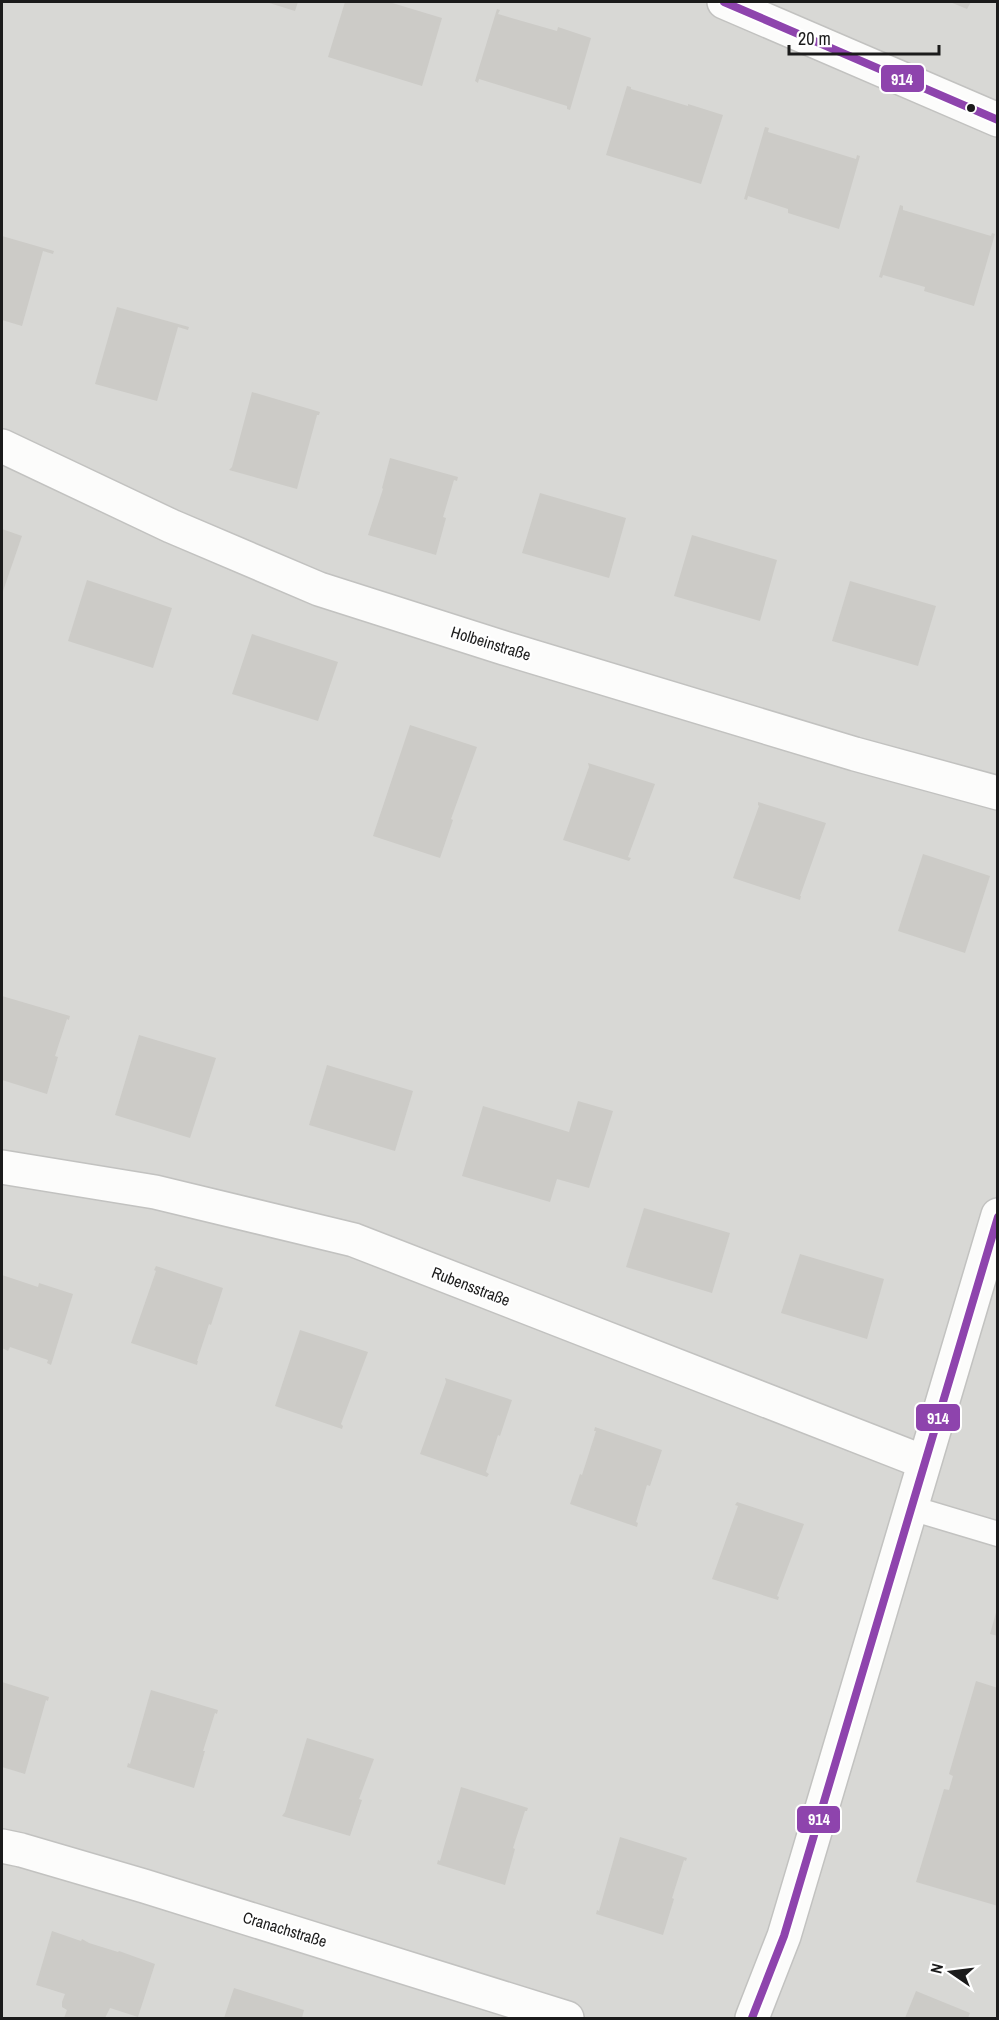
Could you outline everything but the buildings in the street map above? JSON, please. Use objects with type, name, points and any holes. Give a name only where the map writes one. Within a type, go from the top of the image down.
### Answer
[{"type":"street","points":[[724,2],[998,120]]},
{"type":"street","name":"Holbeinstraße","points":[[2,446],[171,526],[319,589],[504,648],[855,754],[998,793]]},
{"type":"street","name":"Rubensstraße","points":[[2,1167],[155,1192],[354,1240],[924,1462]]},
{"type":"street","points":[[752,2019],[784,1936],[998,1215]]},
{"type":"street","name":"Cranachstraße","points":[[2,1846],[144,1886],[567,2019]]},
{"type":"lane","points":[[911,1508],[998,1534]]},
{"type":"shaded area","points":[[2,2],[997,2],[997,2018],[2,2018]]},
{"type":"transit line","name":"914","points":[[724,2],[998,120]]},
{"type":"transit line","name":"914","points":[[752,2018],[784,1936],[998,1217]]}]
